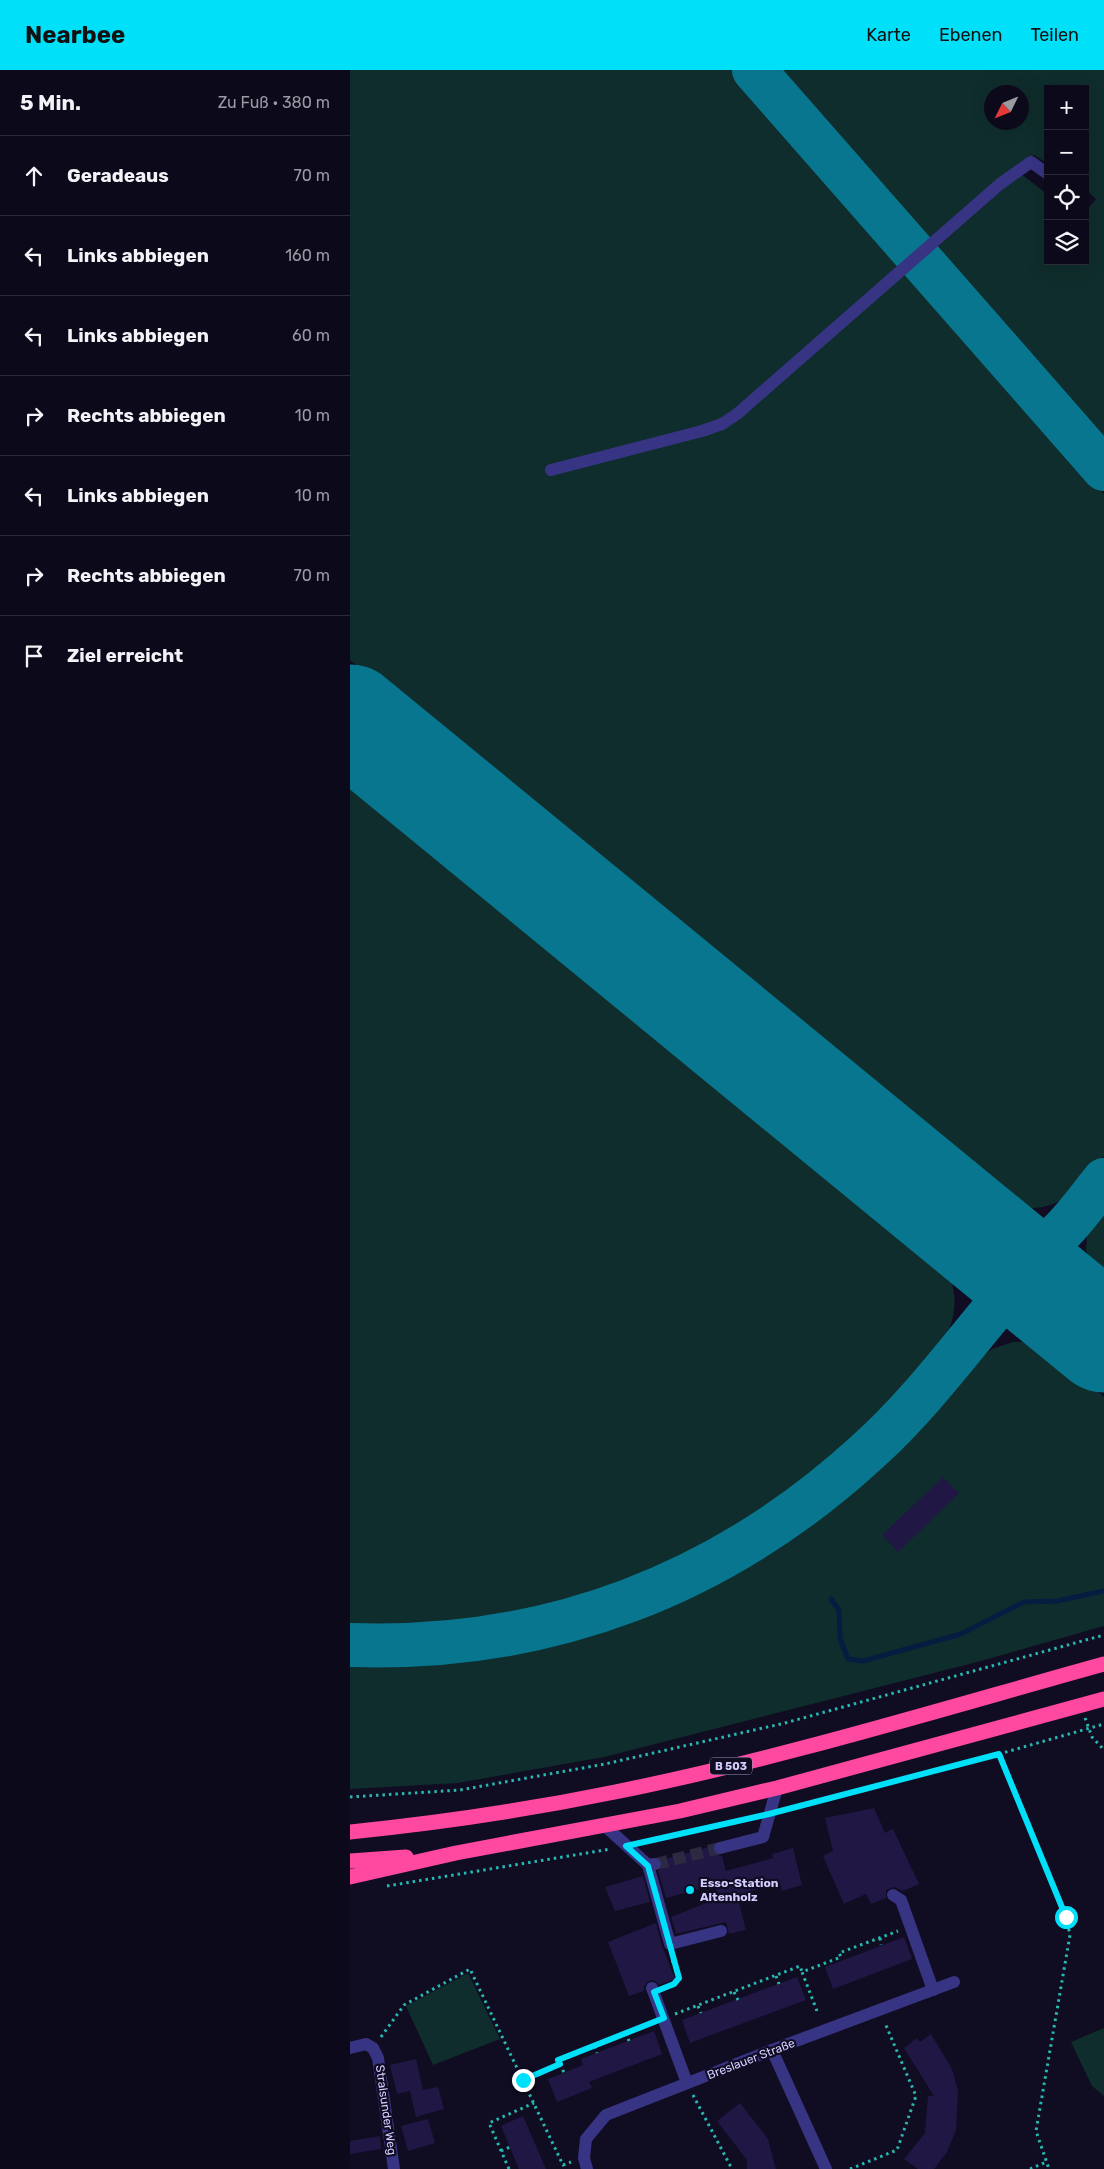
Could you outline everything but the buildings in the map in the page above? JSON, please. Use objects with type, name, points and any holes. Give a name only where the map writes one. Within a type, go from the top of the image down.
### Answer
[{"type":"highway","name":"B 503","points":[[350,1832],[423,1824],[511,1811],[625,1790],[851,1735],[1104,1664]]},
{"type":"highway","name":"B 503","points":[[350,1861],[456,1853],[680,1811],[777,1788],[1104,1699]]},
{"type":"highway","points":[[350,1877],[456,1853]]},
{"type":"street","points":[[551,470],[702,432],[722,424],[744,408],[1000,184],[1030,162],[1044,171]]},
{"type":"street","points":[[720,1848],[763,1837],[777,1788]]},
{"type":"street","points":[[605,1826],[626,1846],[652,1865],[670,1944],[721,1931]]},
{"type":"street","points":[[893,1895],[901,1900],[933,1990]]},
{"type":"street","name":"Breslauer Straße","points":[[585,2163],[586,2139],[606,2115],[954,1982]]},
{"type":"street","points":[[654,1990],[687,2083]]},
{"type":"street","name":"Stralsunder Weg","points":[[350,2048],[366,2044],[373,2048],[378,2058],[394,2169]]},
{"type":"street","points":[[772,2050],[826,2169]]},
{"type":"path","points":[[350,1797],[460,1790],[605,1764],[785,1723],[1104,1635]]},
{"type":"path","points":[[1082,1705],[1088,1729],[1099,1747],[1104,1750]]},
{"type":"path","points":[[385,1886],[626,1846],[769,1814],[999,1754],[1104,1724]]},
{"type":"path","points":[[999,1754],[1066,1917],[1070,1935],[1036,2130],[1049,2169]]},
{"type":"path","points":[[802,1972],[842,1959],[839,1953],[910,1926]]},
{"type":"path","points":[[880,1938],[882,1946]]},
{"type":"path","points":[[654,1990],[674,1984],[679,1978],[671,1956],[670,1944]]},
{"type":"path","points":[[564,2073],[558,2060],[800,1966],[817,2011]]},
{"type":"path","points":[[373,2048],[404,2005],[470,1969],[563,2165],[585,2163]]},
{"type":"path","points":[[776,1976],[779,1984]]},
{"type":"path","points":[[734,1992],[738,2000]]},
{"type":"path","points":[[698,2006],[701,2014]]},
{"type":"path","points":[[850,2169],[897,2150],[916,2096],[880,2010]]},
{"type":"path","points":[[626,2033],[629,2041]]},
{"type":"path","points":[[595,2046],[597,2053]]},
{"type":"path","points":[[523,2080],[560,2064]]},
{"type":"path","points":[[687,2083],[732,2169]]},
{"type":"path","points":[[509,2169],[489,2123],[534,2103]]},
{"type":"path","points":[[501,2151],[510,2147]]},
{"type":"path","points":[[1030,2169],[1046,2162]]},
{"type":"green space","points":[[350,70],[732,70],[1104,494],[1104,1156],[1085,1179],[1066,1197],[1042,1207],[1012,1206],[350,660]]},
{"type":"green space","points":[[776,70],[1104,70],[1104,446],[936,254],[936,248],[1018,176],[1024,176],[1044,192],[1044,265],[1089,265],[1089,207],[1096,199],[1089,193],[1089,85],[1044,85],[1044,161],[1034,155],[1010,171],[933,239],[925,240]]},
{"type":"green space","points":[[350,775],[945,1263],[954,1294],[954,1313],[943,1343],[864,1428],[836,1455],[795,1488],[752,1517],[707,1543],[660,1566],[611,1586],[561,1602],[511,1614],[414,1629],[350,1627]]},
{"type":"green space","points":[[1104,1202],[1104,1282],[1092,1273],[1086,1249],[1087,1232],[1093,1216]]},
{"type":"green space","points":[[1037,1341],[1104,1397],[1104,1626],[981,1661],[604,1757],[458,1783],[350,1789],[350,1666],[469,1662],[556,1643],[660,1611],[759,1557],[833,1509],[887,1460],[930,1416],[975,1361],[992,1349],[1013,1342]]},
{"type":"green space","points":[[468,1973],[500,2039],[433,2065],[406,2006]]},
{"type":"green space","points":[[1104,2028],[1104,2096],[1092,2086],[1071,2042]]},
{"type":"waterway","points":[[831,1599],[839,1610],[840,1638],[848,1659],[863,1661],[961,1634],[1024,1602],[1057,1601],[1104,1591]]},
{"type":"taxiway","points":[[754,70],[1104,469]]},
{"type":"taxiway","points":[[961,1216],[988,1234],[1010,1245],[1032,1249],[1041,1247],[1066,1227],[1104,1180]]},
{"type":"taxiway","points":[[350,1645],[423,1644],[494,1636],[562,1622],[628,1601],[692,1573],[753,1539],[811,1499],[867,1452],[900,1420],[961,1350],[996,1304],[998,1292],[991,1266],[963,1229],[933,1198]]},
{"type":"runway","points":[[350,719],[1104,1338]]},
{"type":"tunnel","points":[[656,1864],[720,1848]]},
{"type":"place","name":"Esso-Station Altenholz","points":[[690,1890]]},
{"type":"route","points":[[523,2080],[560,2064],[558,2060],[664,2018],[654,1992],[674,1984],[679,1978],[671,1956],[670,1944],[648,1866],[626,1846],[769,1814],[999,1754],[1066,1917]]}]
